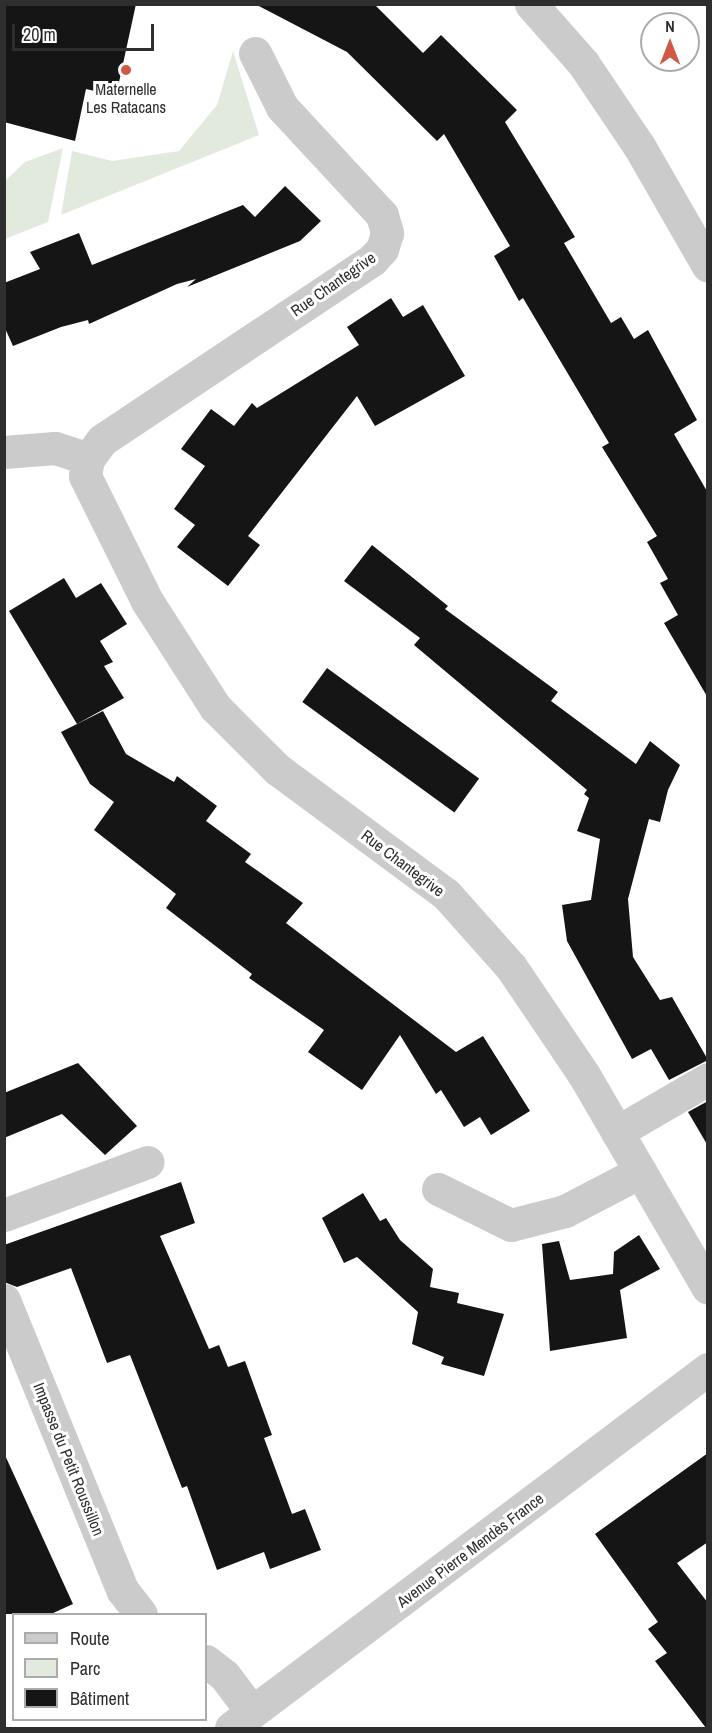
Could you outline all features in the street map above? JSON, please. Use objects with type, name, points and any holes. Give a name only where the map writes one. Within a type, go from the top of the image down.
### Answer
[{"type":"street","points":[[531,4],[583,63],[639,146],[708,266]]},
{"type":"street","name":"Rue Chantegrive","points":[[255,53],[282,107],[382,215],[387,233],[382,249],[372,260],[102,440],[88,459],[85,476],[147,601],[215,707],[278,769],[446,894],[511,967],[584,1075],[708,1288]]},
{"type":"street","points":[[4,452],[55,448],[88,459]]},
{"type":"street","points":[[617,1131],[708,1079]]},
{"type":"street","points":[[4,1215],[147,1162]]},
{"type":"street","points":[[438,1189],[511,1225],[565,1211],[640,1172]]},
{"type":"street","name":"Impasse du Petit Roussillon","points":[[4,1300],[123,1591],[140,1613]]},
{"type":"street","name":"Avenue Pierre Mendès France","points":[[241,1720],[708,1369]]},
{"type":"street","points":[[207,1662],[225,1676],[241,1720]]},
{"type":"green space","points":[[233,51],[259,135],[61,215],[72,151],[112,161],[179,151],[217,105]]},
{"type":"green space","points":[[63,148],[48,222],[5,239],[5,181],[25,162]]},
{"type":"building","points":[[4,4],[136,4],[116,96],[86,89],[75,141],[4,122]]},
{"type":"building","points":[[255,4],[374,4],[423,53],[441,35],[517,110],[505,122],[575,237],[564,243],[611,323],[621,317],[634,339],[648,330],[697,420],[674,434],[708,493],[708,698],[664,623],[678,615],[660,583],[668,579],[647,542],[657,536],[602,447],[609,443],[523,298],[519,301],[494,256],[510,246],[444,134],[437,141],[347,52]]},
{"type":"building","points":[[285,186],[321,221],[300,241],[187,287],[196,279],[177,284],[89,324],[88,320],[61,327],[13,346],[4,326],[4,283],[40,269],[30,252],[79,233],[92,265],[243,205],[255,217]]},
{"type":"building","points":[[391,298],[403,317],[423,305],[465,376],[375,426],[357,396],[248,536],[260,545],[228,586],[177,547],[195,525],[174,509],[205,466],[181,449],[211,409],[234,426],[252,403],[257,408],[359,345],[347,327]]},
{"type":"building","points":[[372,545],[448,606],[445,609],[558,692],[551,701],[636,764],[650,741],[680,765],[668,790],[660,822],[649,819],[628,899],[633,957],[660,1000],[672,997],[708,1060],[669,1080],[651,1049],[632,1059],[567,941],[562,905],[591,900],[600,839],[577,831],[589,798],[584,794],[587,790],[414,645],[420,638],[344,581]]},
{"type":"building","points":[[64,578],[76,598],[101,583],[127,624],[100,641],[113,662],[104,666],[124,698],[77,724],[9,611]]},
{"type":"building","points":[[327,668],[479,779],[454,812],[302,702]]},
{"type":"building","points":[[103,711],[126,754],[174,782],[177,776],[217,806],[206,821],[251,854],[245,862],[303,903],[286,923],[456,1052],[483,1036],[530,1111],[491,1135],[480,1117],[464,1127],[441,1090],[436,1094],[400,1035],[362,1090],[308,1052],[324,1030],[249,978],[252,974],[166,908],[176,894],[94,830],[114,802],[90,784],[61,732]]},
{"type":"building","points":[[78,1063],[137,1126],[105,1155],[62,1114],[4,1138],[4,1093]]},
{"type":"building","points":[[708,1101],[708,1146],[688,1112]]},
{"type":"building","points":[[181,1182],[195,1223],[160,1236],[209,1349],[219,1345],[228,1367],[245,1361],[272,1435],[264,1438],[292,1514],[305,1509],[321,1550],[270,1569],[264,1552],[217,1570],[187,1486],[182,1488],[130,1355],[107,1363],[71,1268],[17,1287],[4,1282],[4,1245]]},
{"type":"building","points":[[363,1193],[380,1221],[386,1218],[400,1240],[433,1269],[430,1287],[459,1293],[457,1303],[504,1314],[484,1376],[441,1364],[444,1357],[412,1344],[418,1312],[357,1257],[344,1263],[322,1218]]},
{"type":"building","points":[[639,1235],[660,1269],[620,1290],[627,1338],[550,1351],[542,1244],[559,1241],[570,1280],[613,1274],[614,1252]]},
{"type":"building","points":[[4,1453],[73,1604],[53,1613],[4,1614]]},
{"type":"building","points":[[708,1453],[708,1542],[677,1563],[708,1603],[706,1728],[655,1661],[667,1653],[648,1629],[658,1622],[595,1534]]},
{"type":"place","name":"Maternelle Les Ratacans","points":[[126,70]]}]
